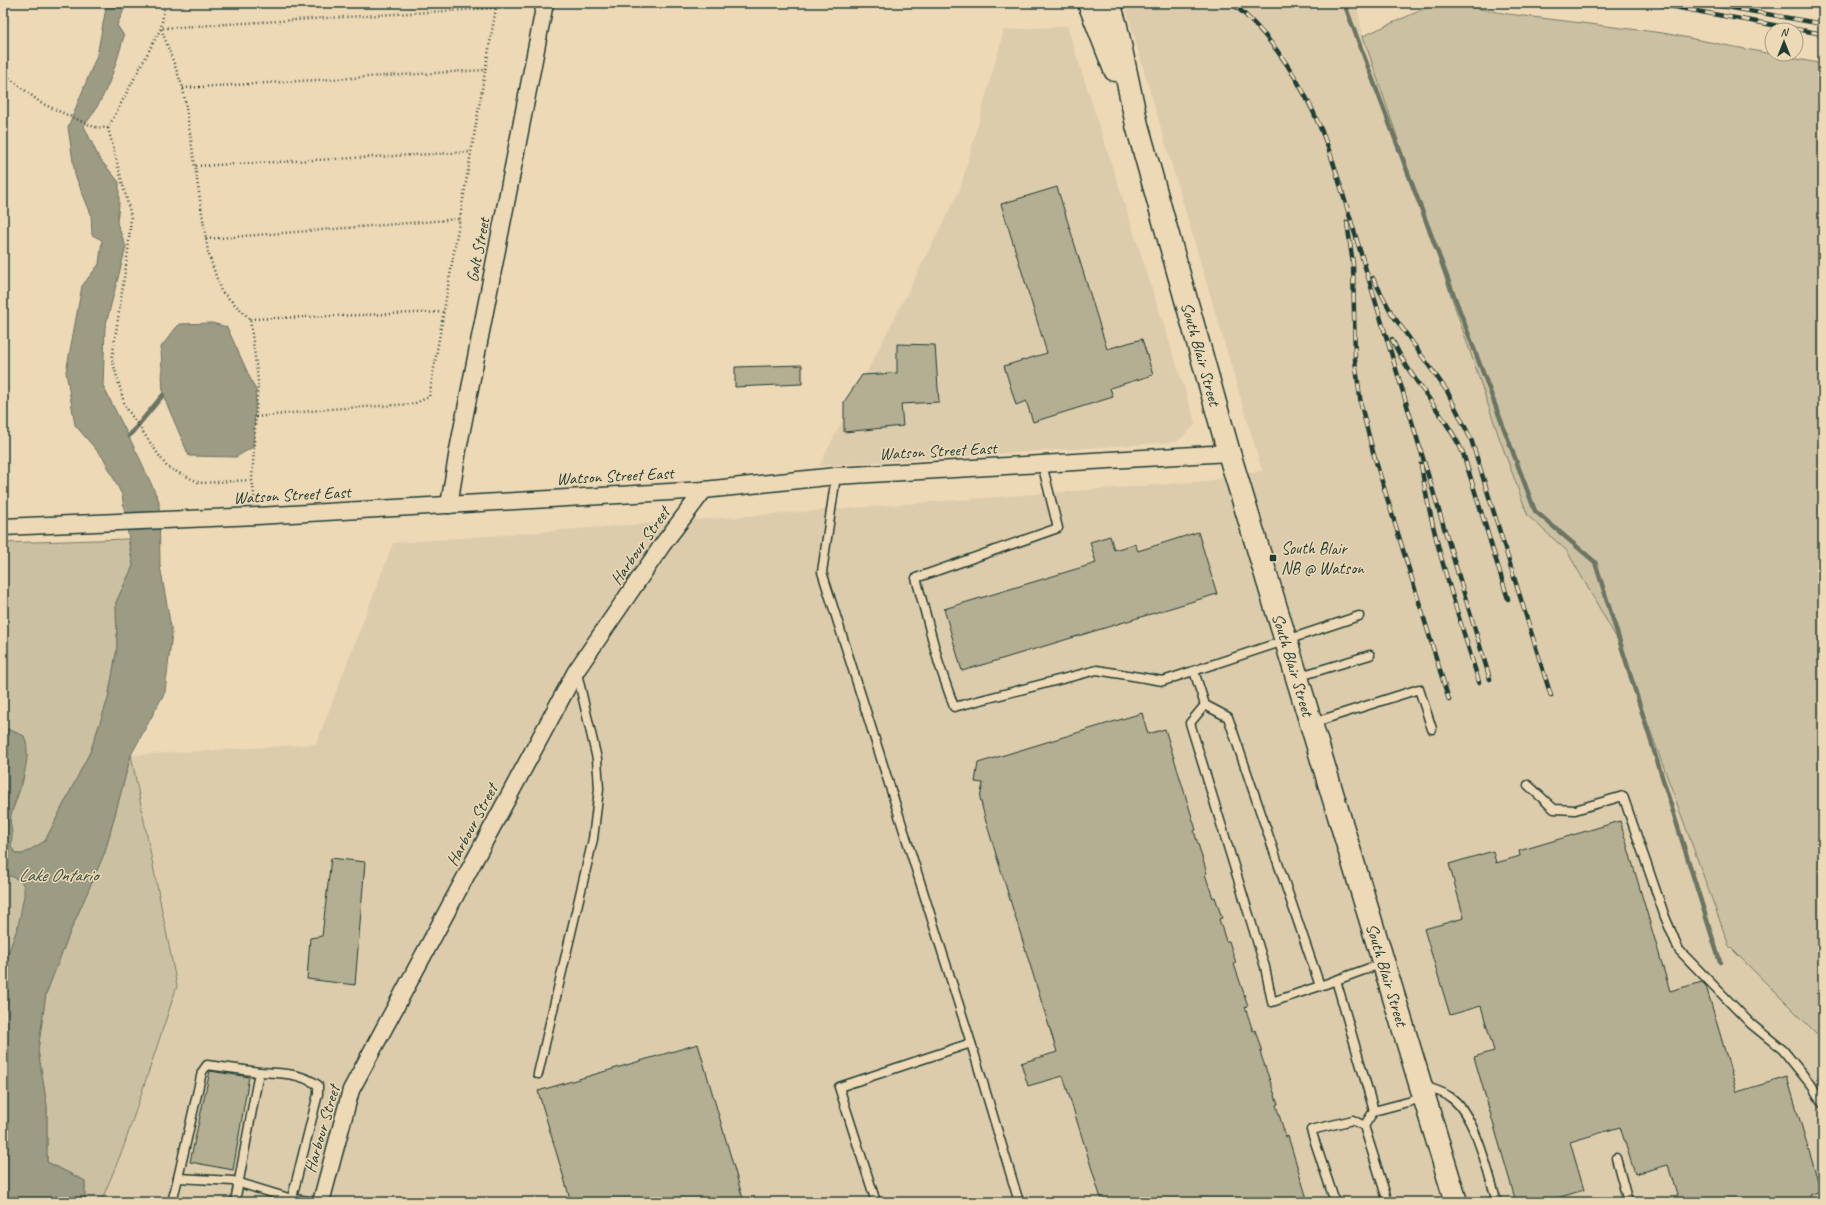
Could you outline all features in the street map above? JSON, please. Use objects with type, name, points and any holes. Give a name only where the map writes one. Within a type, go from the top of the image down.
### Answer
[{"type":"street","name":"Galt Street","points":[[449,505],[459,442],[545,3]]},
{"type":"street","name":"South Blair Street","points":[[1088,3],[1137,124]]},
{"type":"street","name":"South Blair Street","points":[[1109,3],[1116,26],[1137,124],[1229,454],[1456,1202]]},
{"type":"street","name":"Watson Street East","points":[[3,527],[257,516],[704,490],[836,476],[1229,454]]},
{"type":"street","name":"Harbour Street","points":[[321,1202],[351,1090],[576,671],[663,544],[704,490]]},
{"type":"lane","points":[[1042,464],[1058,528],[916,578],[939,664],[954,707],[1097,670],[1163,681],[1359,616]]},
{"type":"lane","points":[[836,476],[822,572],[971,1043],[1019,1202]]},
{"type":"lane","points":[[1297,677],[1370,655]]},
{"type":"lane","points":[[538,1074],[593,839],[599,789],[597,759],[576,671]]},
{"type":"lane","points":[[1194,671],[1205,705],[1228,716],[1320,986]]},
{"type":"lane","points":[[1311,723],[1419,689],[1432,729]]},
{"type":"lane","points":[[1205,705],[1190,722],[1265,967],[1272,1002],[1384,963]]},
{"type":"lane","points":[[1528,785],[1554,809],[1574,810],[1623,796],[1665,917],[1679,950],[1751,1024],[1783,1050],[1812,1086],[1823,1104]]},
{"type":"lane","points":[[1336,980],[1374,1111]]},
{"type":"lane","points":[[876,1202],[839,1087],[971,1043]]},
{"type":"lane","points":[[172,1202],[202,1072],[207,1065],[308,1078],[318,1085],[318,1094],[292,1201]]},
{"type":"lane","points":[[235,1202],[259,1072]]},
{"type":"lane","points":[[1364,1126],[1374,1111],[1423,1091],[1450,1097],[1467,1113],[1497,1202]]},
{"type":"lane","points":[[1335,1202],[1311,1130],[1353,1120],[1364,1126],[1388,1202]]},
{"type":"lane","points":[[1616,1158],[1628,1202]]},
{"type":"lane","points":[[178,1178],[233,1181],[292,1201],[321,1202]]},
{"type":"path","points":[[165,3],[161,28],[108,128],[131,216],[128,251],[112,359],[125,406],[167,467],[200,483],[252,480]]},
{"type":"path","points":[[256,417],[329,409],[413,404],[428,397],[496,8],[495,3]]},
{"type":"path","points":[[161,28],[496,8]]},
{"type":"path","points":[[161,28],[183,88],[208,252],[221,291],[250,319],[258,380],[252,480],[257,516]]},
{"type":"path","points":[[183,88],[485,70]]},
{"type":"path","points":[[3,73],[40,103],[94,127],[108,128]]},
{"type":"path","points":[[196,166],[471,152]]},
{"type":"path","points":[[206,239],[460,219]]},
{"type":"path","points":[[250,319],[444,312]]},
{"type":"shaded area","points":[[1124,3],[1357,4],[1363,36],[1499,437],[1528,516],[1567,551],[1617,639],[1729,946],[1823,1040],[1823,1202],[101,1202],[124,1146],[177,986],[131,755],[316,744],[393,543],[1206,481],[1262,471]]},
{"type":"shaded area","points":[[1437,3],[1448,3],[1508,14],[1663,33],[1764,53],[1764,62],[1804,62],[1804,60],[1823,64],[1823,1040],[1729,946],[1617,639],[1567,551],[1528,516],[1499,437],[1363,36]]},
{"type":"shaded area","points":[[1067,26],[1196,424],[1177,442],[819,466],[960,189],[1004,30]]},
{"type":"shaded area","points":[[128,539],[133,566],[116,602],[117,648],[108,699],[90,752],[45,841],[23,854],[16,854],[11,847],[11,815],[23,781],[27,755],[24,736],[3,727],[3,543]]},
{"type":"shaded area","points":[[131,755],[177,986],[124,1146],[101,1202],[85,1202],[85,1181],[47,1162],[47,1106],[38,1050],[46,994],[70,932],[105,852]]},
{"type":"shaded area","points":[[3,873],[23,883],[25,893],[22,914],[3,966]]},
{"type":"water","name":"Lake Ontario","points":[[107,3],[127,3],[117,25],[124,36],[109,83],[99,104],[84,126],[99,158],[119,182],[117,223],[126,247],[105,328],[103,386],[139,457],[159,501],[160,566],[172,633],[165,692],[131,755],[105,852],[70,932],[46,994],[38,1050],[47,1106],[47,1162],[85,1181],[85,1202],[3,1202],[3,966],[18,927],[24,895],[24,886],[20,880],[3,873],[3,727],[24,736],[27,745],[24,775],[10,819],[12,835],[11,847],[16,854],[23,854],[45,841],[90,752],[108,699],[117,648],[116,602],[133,566],[122,495],[104,459],[75,425],[66,372],[82,286],[99,264],[102,240],[92,235],[91,214],[75,175],[68,127],[97,55]]},
{"type":"water","points":[[212,323],[227,327],[256,391],[253,447],[236,457],[189,456],[163,395],[161,347],[179,324]]},
{"type":"building","points":[[1057,187],[1107,349],[1142,339],[1153,375],[1110,388],[1113,397],[1033,422],[1026,401],[1016,405],[1004,366],[1047,353],[1001,204]]},
{"type":"building","points":[[897,344],[935,345],[939,402],[901,404],[903,426],[844,432],[844,402],[862,375],[897,373]]},
{"type":"building","points":[[802,365],[802,384],[735,387],[735,367]]},
{"type":"building","points":[[1198,532],[1217,594],[962,671],[944,609],[1096,563],[1090,542],[1110,536],[1114,550],[1135,544],[1138,551]]},
{"type":"building","points":[[1142,713],[1148,734],[1165,729],[1196,830],[1194,831],[1207,873],[1205,874],[1222,918],[1219,919],[1226,941],[1229,941],[1236,963],[1234,964],[1248,1006],[1245,1007],[1253,1031],[1255,1030],[1262,1052],[1260,1052],[1278,1104],[1276,1105],[1286,1137],[1288,1136],[1308,1202],[1102,1202],[1063,1076],[1028,1086],[1021,1063],[1057,1052],[986,822],[980,798],[983,783],[975,782],[978,763]]},
{"type":"building","points":[[1620,821],[1670,991],[1702,982],[1706,986],[1737,1092],[1787,1077],[1821,1191],[1809,1195],[1811,1202],[1679,1202],[1668,1165],[1635,1174],[1620,1127],[1570,1142],[1584,1190],[1543,1202],[1516,1202],[1474,1057],[1494,1051],[1481,1006],[1450,1015],[1424,929],[1464,918],[1449,864],[1493,851],[1496,863],[1520,856],[1519,851]]},
{"type":"building","points":[[331,858],[365,862],[355,985],[307,979],[310,938],[322,936]]},
{"type":"building","points":[[698,1044],[744,1202],[571,1202],[538,1091]]},
{"type":"building","points":[[210,1071],[249,1077],[233,1170],[190,1162]]},
{"type":"waterway","points":[[1344,3],[1535,511],[1595,562],[1720,962]]},
{"type":"waterway","points":[[129,436],[163,395]]},
{"type":"railway","points":[[1232,3],[1251,20],[1282,57],[1296,78],[1307,99],[1327,145],[1490,679]]},
{"type":"railway","points":[[1652,3],[1823,34]]},
{"type":"railway","points":[[1704,3],[1823,24]]},
{"type":"railway","points":[[1347,222],[1353,264],[1355,360],[1361,405],[1373,452],[1449,700]]},
{"type":"railway","points":[[1373,278],[1392,314],[1447,391],[1471,439],[1551,696]]},
{"type":"railway","points":[[1392,339],[1399,354],[1446,424],[1463,453],[1508,599]]},
{"type":"railway","points":[[1421,464],[1438,547],[1479,682]]},
{"type":"place","name":"South Blair NB @ Watson","points":[[1273,558]]}]
